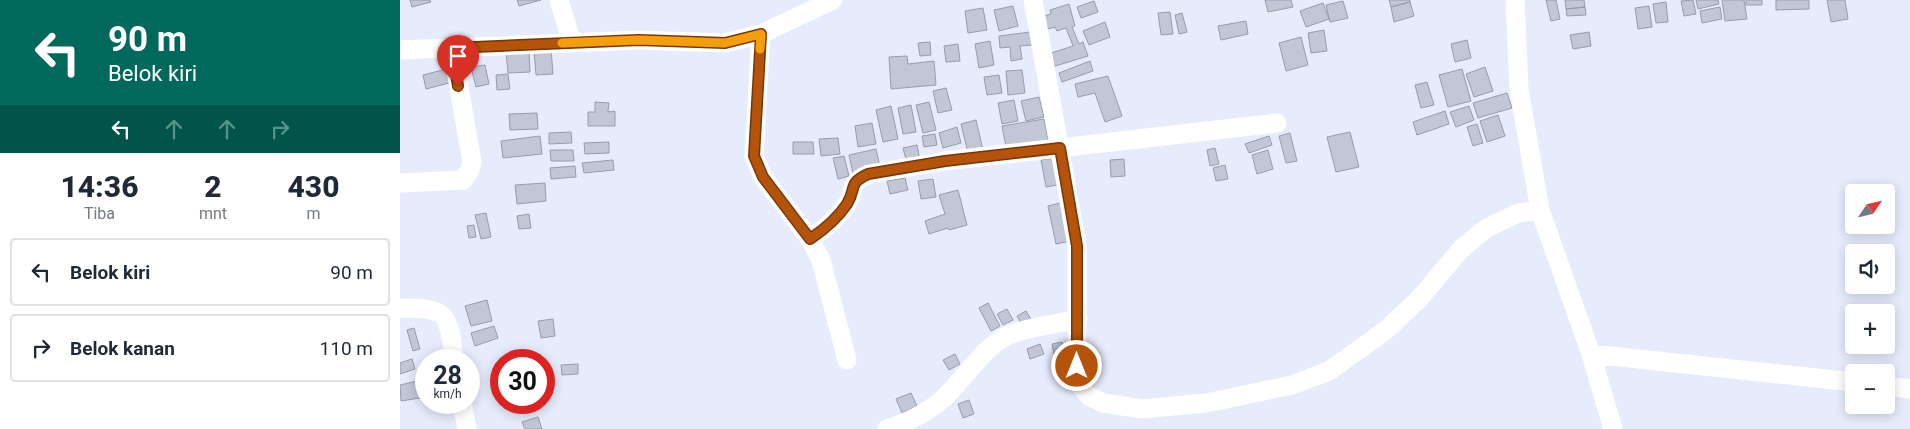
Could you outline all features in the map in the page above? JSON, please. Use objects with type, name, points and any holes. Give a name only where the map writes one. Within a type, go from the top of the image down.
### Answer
[{"type":"street","points":[[559,0],[572,43]]},
{"type":"street","points":[[400,50],[639,40],[725,43],[761,34],[833,0]]},
{"type":"street","points":[[1032,0],[1077,246],[1077,378],[1079,384],[1089,396],[1103,403],[1142,409],[1206,403],[1292,385],[1329,371],[1386,330],[1419,300],[1462,248],[1487,228],[1518,213],[1540,210]]},
{"type":"street","points":[[1515,0],[1519,90],[1540,210],[1591,354],[1613,429]]},
{"type":"street","points":[[761,34],[754,156],[763,177],[810,239],[821,260],[847,360]]},
{"type":"street","points":[[400,184],[463,180],[469,172],[472,162],[452,48]]},
{"type":"street","points":[[810,239],[831,224],[848,202],[853,185],[858,178],[868,174],[945,161],[1277,123]]},
{"type":"street","points":[[400,308],[431,310],[440,313],[447,323],[452,349]]},
{"type":"street","points":[[887,429],[915,418],[930,409],[945,397],[986,352],[1004,338],[1016,333],[1078,319]]},
{"type":"street","points":[[1591,354],[1845,381]]},
{"type":"street","points":[[1895,387],[1910,388]]},
{"type":"street","points":[[464,414],[467,429]]},
{"type":"building","points":[[410,0],[430,0],[431,2],[412,7]]},
{"type":"building","points":[[517,0],[541,0],[519,6]]},
{"type":"building","points":[[1265,0],[1291,0],[1293,7],[1268,12]]},
{"type":"building","points":[[1389,0],[1410,0],[1410,2],[1391,7]]},
{"type":"building","points":[[1546,0],[1556,0],[1560,19],[1551,21]]},
{"type":"building","points":[[1565,0],[1584,0],[1585,7],[1566,9]]},
{"type":"building","points":[[1693,0],[1696,14],[1684,16],[1681,1]]},
{"type":"building","points":[[1696,0],[1718,0],[1719,4],[1698,9]]},
{"type":"building","points":[[1722,0],[1744,0],[1747,19],[1725,21]]},
{"type":"building","points":[[1746,0],[1762,0],[1762,5],[1746,5]]},
{"type":"building","points":[[1776,0],[1809,0],[1809,9],[1776,10]]},
{"type":"building","points":[[1827,0],[1845,0],[1848,19],[1831,22]]},
{"type":"building","points":[[1094,1],[1098,12],[1081,18],[1077,7]]},
{"type":"building","points":[[1343,1],[1348,18],[1330,22],[1326,5]]},
{"type":"building","points":[[1410,2],[1414,16],[1394,22],[1391,7]]},
{"type":"building","points":[[1666,2],[1668,22],[1656,23],[1653,4]]},
{"type":"building","points":[[1323,3],[1329,19],[1306,27],[1300,11]]},
{"type":"building","points":[[1069,4],[1075,26],[1072,27],[1079,44],[1083,42],[1088,56],[1052,67],[1048,54],[1073,46],[1066,28],[1057,31],[1055,27],[1044,30],[1041,17],[1051,14],[1050,10]]},
{"type":"building","points":[[1013,6],[1018,26],[999,31],[994,10]]},
{"type":"building","points":[[1649,6],[1652,27],[1638,29],[1635,8]]},
{"type":"building","points":[[1585,7],[1586,15],[1567,16],[1566,9]]},
{"type":"building","points":[[1720,7],[1722,19],[1702,23],[1700,11]]},
{"type":"building","points":[[983,8],[987,30],[968,33],[965,11]]},
{"type":"building","points":[[1170,12],[1173,34],[1161,35],[1158,13]]},
{"type":"building","points":[[1182,13],[1187,32],[1179,34],[1175,15]]},
{"type":"building","points":[[1246,21],[1248,34],[1221,40],[1218,26]]},
{"type":"building","points":[[1105,22],[1110,37],[1089,45],[1083,31]]},
{"type":"building","points":[[1324,30],[1327,51],[1311,53],[1308,33]]},
{"type":"building","points":[[1030,32],[1032,45],[1020,46],[1022,59],[1011,61],[1010,47],[1000,48],[999,36]]},
{"type":"building","points":[[1589,32],[1591,46],[1573,49],[1570,35]]},
{"type":"building","points":[[1301,37],[1308,65],[1286,71],[1279,43]]},
{"type":"building","points":[[1467,40],[1471,58],[1455,62],[1451,44]]},
{"type":"building","points":[[990,41],[994,65],[979,68],[975,44]]},
{"type":"building","points":[[930,42],[931,55],[920,56],[918,43]]},
{"type":"building","points":[[958,44],[960,61],[946,62],[944,46]]},
{"type":"building","points":[[551,49],[553,74],[536,75],[534,51]]},
{"type":"building","points":[[529,51],[530,72],[508,73],[506,52]]},
{"type":"building","points":[[907,56],[908,64],[934,61],[936,85],[891,89],[889,57]]},
{"type":"building","points":[[1090,61],[1093,71],[1062,82],[1059,73]]},
{"type":"building","points":[[485,65],[489,84],[476,87],[471,67]]},
{"type":"building","points":[[1485,67],[1493,91],[1474,97],[1466,74]]},
{"type":"building","points":[[450,68],[453,82],[426,89],[423,75]]},
{"type":"building","points":[[1462,69],[1471,101],[1448,107],[1439,75]]},
{"type":"building","points":[[1022,70],[1025,93],[1008,95],[1006,71]]},
{"type":"building","points":[[508,74],[510,89],[497,90],[496,75]]},
{"type":"building","points":[[999,75],[1002,93],[987,95],[984,77]]},
{"type":"building","points":[[1108,76],[1122,116],[1105,122],[1095,93],[1078,97],[1075,84]]},
{"type":"building","points":[[1427,82],[1434,105],[1421,108],[1415,85]]},
{"type":"building","points":[[946,88],[952,110],[938,113],[933,91]]},
{"type":"building","points":[[1507,93],[1512,108],[1478,118],[1473,103]]},
{"type":"building","points":[[1039,97],[1044,117],[1026,121],[1021,101]]},
{"type":"building","points":[[1014,100],[1018,121],[1002,124],[998,103]]},
{"type":"building","points":[[595,102],[609,103],[608,112],[615,111],[615,126],[588,126],[588,112],[595,112]]},
{"type":"building","points":[[929,102],[936,130],[923,133],[916,105]]},
{"type":"building","points":[[911,105],[916,132],[903,134],[898,108]]},
{"type":"building","points":[[891,106],[898,139],[883,142],[876,110]]},
{"type":"building","points":[[1469,106],[1474,120],[1456,127],[1450,112]]},
{"type":"building","points":[[1445,111],[1449,124],[1417,135],[1413,122]]},
{"type":"building","points":[[537,113],[538,129],[510,130],[509,114]]},
{"type":"building","points":[[1498,115],[1505,136],[1487,142],[1480,121]]},
{"type":"building","points":[[1044,119],[1049,144],[1007,152],[1002,126]]},
{"type":"building","points":[[976,120],[984,154],[969,157],[961,124]]},
{"type":"building","points":[[872,123],[876,144],[858,147],[855,126]]},
{"type":"building","points":[[1477,124],[1483,143],[1473,146],[1467,127]]},
{"type":"building","points":[[957,127],[961,143],[943,148],[939,133]]},
{"type":"building","points":[[571,132],[572,143],[549,144],[549,133]]},
{"type":"building","points":[[1350,132],[1359,167],[1336,172],[1327,137]]},
{"type":"building","points":[[1290,133],[1297,161],[1286,163],[1279,136]]},
{"type":"building","points":[[935,134],[937,145],[924,147],[922,136]]},
{"type":"building","points":[[540,136],[542,154],[503,158],[501,141]]},
{"type":"building","points":[[1269,136],[1272,145],[1249,153],[1245,144]]},
{"type":"building","points":[[838,138],[840,154],[821,156],[819,139]]},
{"type":"building","points":[[609,142],[609,153],[585,154],[584,143]]},
{"type":"building","points":[[793,142],[813,142],[814,154],[793,154]]},
{"type":"building","points":[[917,145],[920,160],[907,163],[903,148]]},
{"type":"building","points":[[1215,148],[1219,164],[1210,166],[1207,150]]},
{"type":"building","points":[[876,149],[880,167],[853,173],[849,155]]},
{"type":"building","points":[[550,150],[573,150],[574,161],[551,161]]},
{"type":"building","points":[[1268,150],[1273,169],[1257,174],[1252,155]]},
{"type":"building","points":[[844,156],[849,176],[838,179],[833,158]]},
{"type":"building","points":[[1053,158],[1057,185],[1046,187],[1041,160]]},
{"type":"building","points":[[1124,159],[1125,176],[1111,177],[1110,160]]},
{"type":"building","points":[[613,160],[614,170],[584,173],[582,163]]},
{"type":"building","points":[[1225,165],[1228,179],[1216,181],[1213,168]]},
{"type":"building","points":[[575,166],[576,177],[551,179],[550,168]]},
{"type":"building","points":[[905,178],[908,190],[890,194],[887,181]]},
{"type":"building","points":[[933,179],[936,197],[921,199],[918,181]]},
{"type":"building","points":[[545,183],[546,201],[517,204],[515,185]]},
{"type":"building","points":[[958,190],[967,225],[929,234],[925,221],[945,214],[939,195]]},
{"type":"building","points":[[1064,202],[1071,241],[1056,244],[1048,206]]},
{"type":"building","points":[[486,213],[491,237],[481,239],[475,215]]},
{"type":"building","points":[[529,214],[531,228],[519,229],[517,216]]},
{"type":"building","points":[[474,225],[476,237],[469,238],[467,226]]},
{"type":"building","points":[[487,300],[492,321],[471,326],[465,306]]},
{"type":"building","points":[[988,303],[1000,326],[991,331],[979,308]]},
{"type":"building","points":[[1007,309],[1013,320],[1003,325],[997,314]]},
{"type":"building","points":[[1026,311],[1032,321],[1023,326],[1017,316]]},
{"type":"building","points":[[553,319],[555,336],[541,338],[538,321]]},
{"type":"building","points":[[494,326],[498,338],[475,346],[471,333]]},
{"type":"building","points":[[414,328],[420,349],[413,351],[407,330]]},
{"type":"building","points":[[1062,342],[1064,351],[1054,354],[1052,344]]},
{"type":"building","points":[[1040,344],[1044,354],[1030,359],[1027,349]]},
{"type":"building","points":[[955,354],[960,364],[949,370],[943,360]]},
{"type":"building","points":[[412,359],[415,369],[400,374],[400,363]]},
{"type":"building","points":[[578,364],[578,374],[562,375],[561,365]]},
{"type":"building","points":[[415,381],[415,399],[401,401],[400,385]]},
{"type":"building","points":[[911,393],[917,406],[902,413],[896,399]]},
{"type":"building","points":[[969,400],[974,414],[963,418],[958,404]]},
{"type":"building","points":[[538,417],[542,429],[525,429],[522,422]]},
{"type":"slow traffic","points":[[562,43],[639,40],[725,43],[761,34],[760,49]]},
{"type":"route","points":[[458,86],[452,48],[639,40],[725,43],[761,34],[754,156],[763,177],[810,239],[831,224],[848,202],[853,185],[858,178],[868,174],[945,161],[1060,148],[1077,246],[1077,366]]}]
